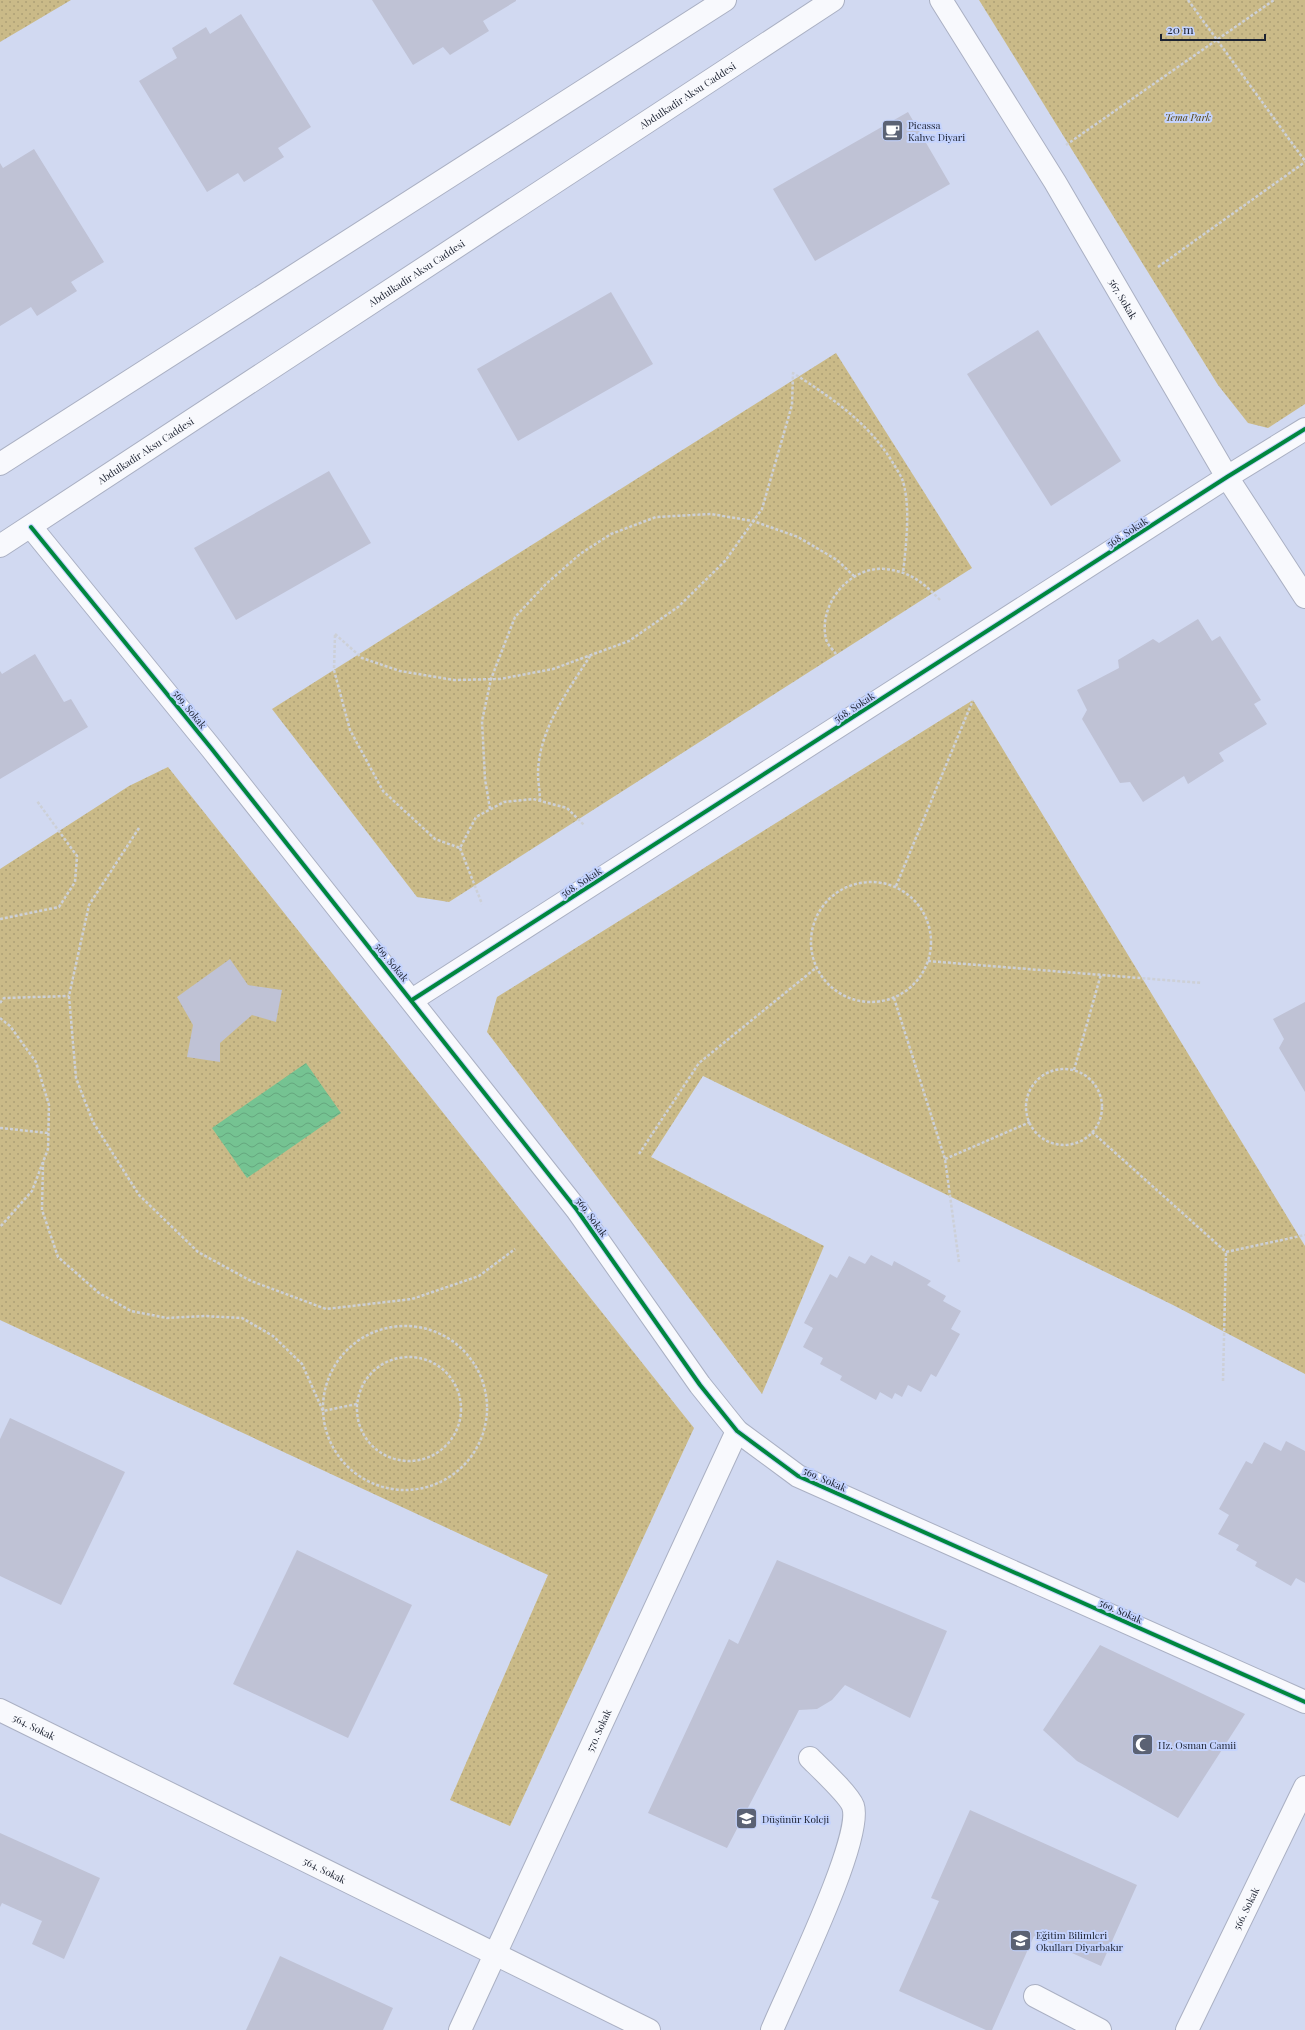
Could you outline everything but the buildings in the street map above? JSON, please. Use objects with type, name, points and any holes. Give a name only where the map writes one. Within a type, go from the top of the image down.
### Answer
[{"type":"street","points":[[0,464],[725,0]]},
{"type":"street","name":"Abdulkadir Aksu Caddesi","points":[[0,546],[832,0]]},
{"type":"street","name":"567. Sokak","points":[[940,0],[1042,161],[1227,477],[1305,597]]},
{"type":"street","name":"568. Sokak","points":[[412,1000],[1227,477],[1305,430]]},
{"type":"street","name":"569. Sokak","points":[[31,527],[151,673],[412,1000],[577,1210],[700,1385],[737,1431],[798,1476],[1305,1702]]},
{"type":"street","name":"570. Sokak","points":[[460,2030],[737,1431]]},
{"type":"street","name":"564. Sokak","points":[[0,1710],[649,2030]]},
{"type":"street","points":[[772,2030],[845,1860],[854,1827],[853,1806],[832,1779],[810,1758]]},
{"type":"street","name":"566. Sokak","points":[[1187,2030],[1305,1787]]},
{"type":"street","points":[[1035,1996],[1100,2030]]},
{"type":"path","points":[[1158,267],[1305,161],[1188,0]]},
{"type":"path","points":[[1042,161],[1274,0]]},
{"type":"path","points":[[460,848],[434,839],[382,791],[350,730],[334,670],[335,634],[362,658],[400,671],[454,680],[491,679],[553,669],[629,642],[678,607],[725,561],[762,508],[792,405],[793,373],[833,398],[870,430],[883,446],[903,480],[907,514],[904,573]]},
{"type":"path","points":[[490,809],[485,779],[482,721],[491,679],[515,617],[546,584],[574,559],[611,534],[656,517],[711,514],[753,521],[798,537],[838,560],[855,577]]},
{"type":"path","points":[[836,654],[826,639],[826,610],[843,584],[855,577],[863,573],[884,569],[904,573],[923,583],[940,600]]},
{"type":"path","points":[[540,801],[538,772],[552,717],[591,655]]},
{"type":"path","points":[[896,886],[973,700]]},
{"type":"path","points":[[482,904],[460,848],[476,817],[504,802],[533,799],[567,808],[584,825]]},
{"type":"path","points":[[0,919],[59,907],[75,882],[77,856],[37,801]]},
{"type":"path","points":[[139,828],[89,905],[69,996],[76,1078],[93,1122],[139,1195],[198,1252],[251,1281],[326,1309],[412,1299],[479,1276],[515,1249]]},
{"type":"path","points":[[877,881],[896,886],[913,898],[925,914],[931,933],[931,953],[924,972],[911,987],[894,998],[874,1002],[854,1000],[836,991],[822,977],[813,960],[811,940],[814,920],[824,903],[839,890],[857,883],[877,881]]},
{"type":"path","points":[[928,961],[1202,983]]},
{"type":"path","points":[[639,1154],[698,1063],[817,967]]},
{"type":"path","points":[[1074,1070],[1101,974]]},
{"type":"path","points":[[0,1004],[4,998],[69,996]]},
{"type":"path","points":[[894,998],[945,1159],[959,1262]]},
{"type":"path","points":[[0,1018],[10,1026],[36,1062],[49,1105],[48,1149],[32,1191],[0,1227]]},
{"type":"path","points":[[1061,1068],[1074,1070],[1086,1075],[1095,1083],[1100,1094],[1103,1107],[1101,1119],[1086,1138],[1075,1143],[1062,1145],[1050,1142],[1040,1136],[1030,1122],[1027,1114],[1026,1101],[1030,1089],[1038,1079],[1049,1072],[1061,1068]]},
{"type":"path","points":[[945,1159],[1030,1122]]},
{"type":"path","points":[[0,1128],[48,1133]]},
{"type":"path","points":[[1092,1132],[1226,1252],[1223,1381]]},
{"type":"path","points":[[43,1162],[42,1210],[58,1257],[100,1292],[131,1311],[167,1318],[204,1316],[242,1318],[273,1336],[302,1364],[323,1411],[322,1419],[330,1444],[345,1465],[366,1481],[390,1490],[416,1490],[441,1483],[463,1468],[478,1447],[487,1422],[486,1394],[477,1367],[459,1345],[434,1330],[406,1325],[379,1329],[353,1343],[334,1364],[324,1390],[323,1411]]},
{"type":"path","points":[[1226,1252],[1305,1235]]},
{"type":"path","points":[[402,1357],[419,1358],[435,1364],[449,1375],[458,1390],[461,1406],[459,1423],[448,1442],[441,1450],[426,1458],[409,1460],[392,1458],[377,1450],[366,1438],[359,1422],[357,1404],[362,1387],[372,1373],[385,1363],[402,1357]]},
{"type":"path","points":[[323,1411],[357,1404]]},
{"type":"green space","points":[[0,0],[71,0],[0,42]]},
{"type":"green space","name":"Tema Park","points":[[979,0],[1305,0],[1305,404],[1268,428],[1248,423],[1218,385]]},
{"type":"green space","points":[[836,353],[972,568],[449,902],[417,897],[272,709]]},
{"type":"green space","points":[[973,700],[1305,1246],[1305,1374],[1173,1305],[703,1076],[651,1157],[824,1246],[762,1394],[487,1032],[497,997]]},
{"type":"green space","points":[[168,767],[694,1428],[510,1826],[450,1800],[548,1575],[0,1320],[0,869],[129,786]]},
{"type":"water","points":[[306,1063],[341,1113],[247,1178],[212,1128]]},
{"type":"cycle path","points":[[412,1000],[1227,477],[1305,429]]},
{"type":"cycle path","points":[[31,527],[211,748],[577,1210],[700,1385],[737,1431],[798,1476],[1305,1702]]},
{"type":"place","name":"Picassa Kahve Diyari","points":[[892,131]]},
{"type":"place","name":"Hz. Osman Camii","points":[[1142,1745]]},
{"type":"place","name":"Düşünür Koleji","points":[[746,1819]]},
{"type":"place","name":"Eğitim Bilimleri Okulları Diyarbakır","points":[[1020,1941]]}]
